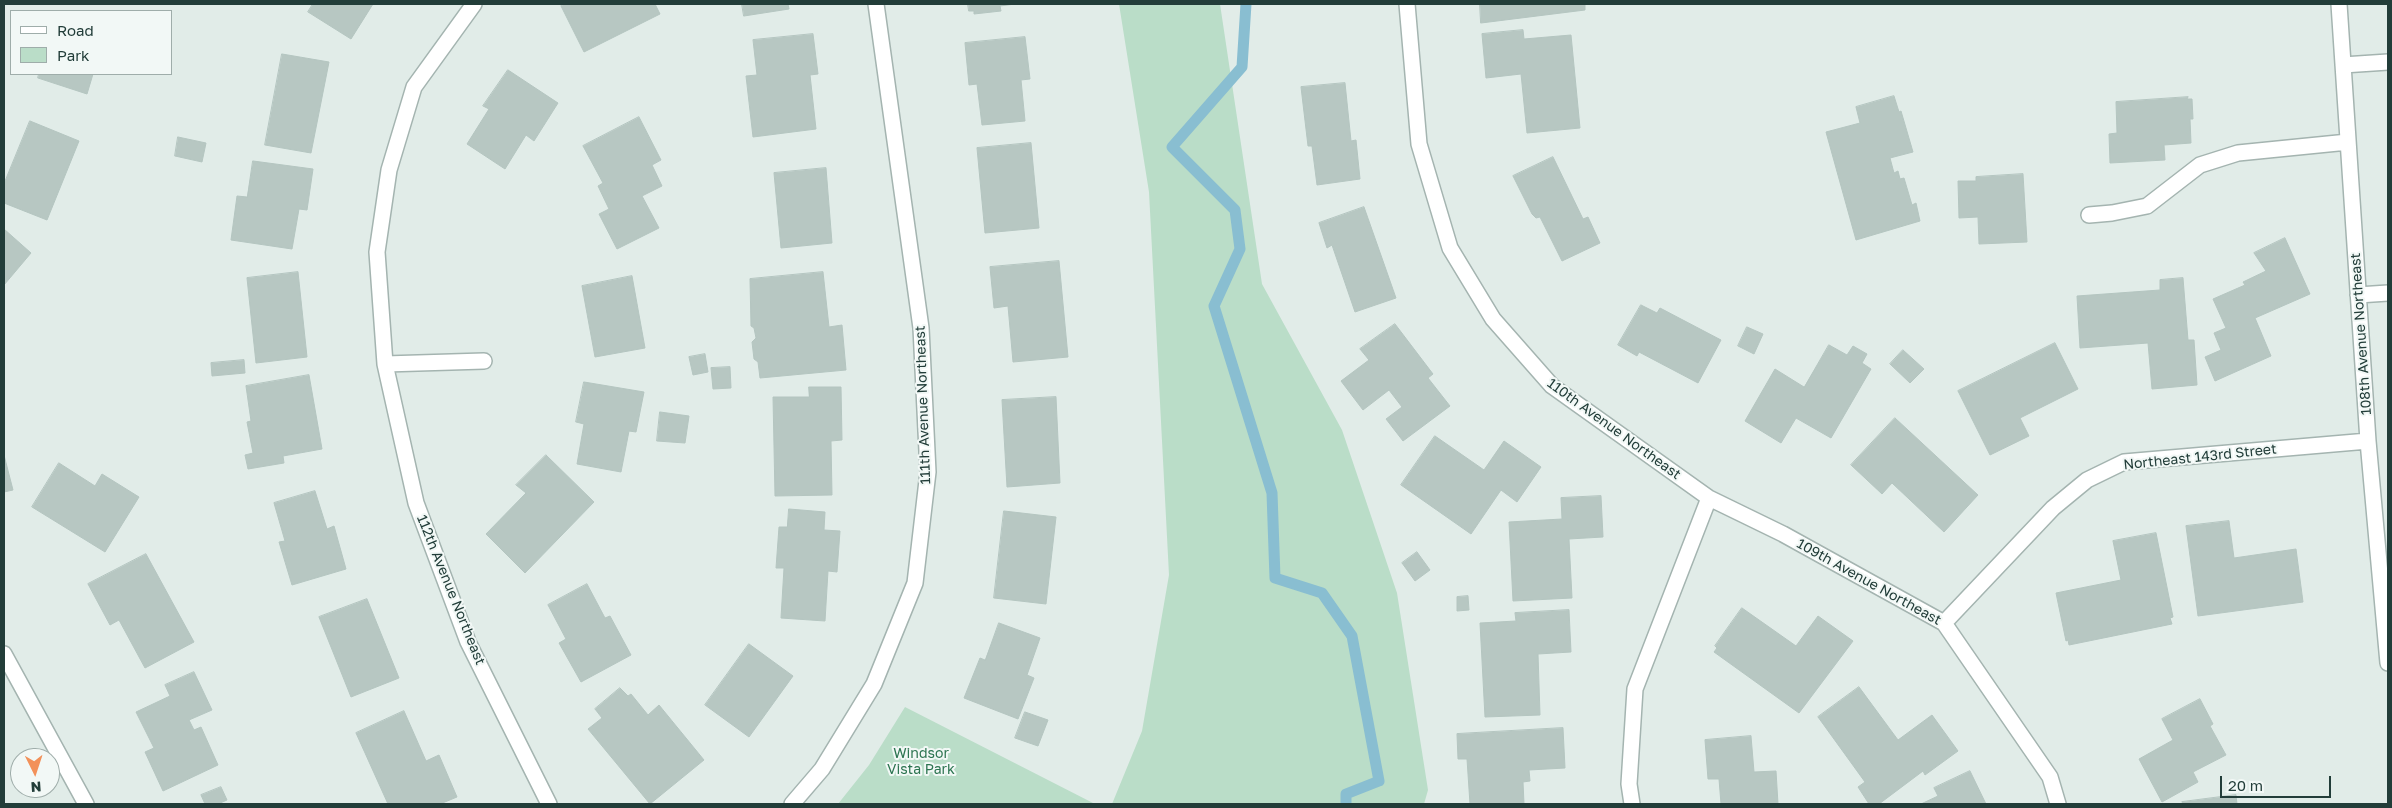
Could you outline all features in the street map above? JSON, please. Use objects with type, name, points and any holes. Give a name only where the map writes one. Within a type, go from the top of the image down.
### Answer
[{"type":"street","name":"112th Avenue Northeast","points":[[474,4],[414,87],[389,170],[377,252],[385,364],[420,512],[468,642],[549,804]]},
{"type":"street","name":"111th Avenue Northeast","points":[[792,804],[822,769],[874,684],[908,602],[915,583],[928,472],[921,328],[876,4]]},
{"type":"street","name":"110th Avenue Northeast","points":[[1407,4],[1419,144],[1450,248],[1474,288],[1493,319],[1552,386],[1709,498]]},
{"type":"street","name":"108th Avenue Northeast","points":[[2339,4],[2368,441],[2388,663]]},
{"type":"street","points":[[2343,65],[2388,62]]},
{"type":"street","points":[[2089,215],[2112,213],[2147,206],[2200,165],[2238,152],[2348,142]]},
{"type":"street","points":[[2358,295],[2388,293]]},
{"type":"street","points":[[385,364],[484,361]]},
{"type":"street","name":"Northeast 143rd Street","points":[[1944,623],[2053,508],[2087,480],[2124,462],[2368,441]]},
{"type":"street","name":"109th Avenue Northeast","points":[[1709,498],[1783,534],[1944,623],[2050,777],[2058,804]]},
{"type":"street","points":[[1632,804],[1629,784],[1635,690],[1709,498]]},
{"type":"street","points":[[4,654],[86,804]]},
{"type":"green space","points":[[1119,4],[1220,4],[1262,284],[1342,430],[1397,593],[1428,790],[1424,804],[1112,804],[1142,731],[1169,575],[1149,192]]},
{"type":"green space","name":"Windsor Vista Park","points":[[905,707],[1095,804],[838,804],[869,765]]},
{"type":"building","points":[[313,4],[373,4],[351,39],[308,12]]},
{"type":"building","points":[[565,4],[655,4],[660,14],[584,52],[561,6]]},
{"type":"building","points":[[742,4],[788,4],[789,9],[744,16]]},
{"type":"building","points":[[968,4],[1015,4],[1000,6],[1001,11],[974,14],[974,11],[969,11]]},
{"type":"building","points":[[1480,4],[1585,4],[1585,10],[1481,23]]},
{"type":"building","points":[[1523,30],[1524,39],[1571,35],[1580,128],[1527,133],[1521,74],[1486,78],[1482,34]]},
{"type":"building","points":[[813,34],[818,74],[810,75],[816,129],[753,137],[746,76],[757,75],[753,40]]},
{"type":"building","points":[[1025,37],[1030,79],[1021,80],[1025,121],[982,125],[977,84],[969,85],[965,43]]},
{"type":"building","points":[[282,54],[329,62],[311,153],[265,145]]},
{"type":"building","points":[[508,70],[558,103],[534,141],[526,135],[505,169],[467,144],[489,109],[483,106]]},
{"type":"building","points":[[39,75],[93,75],[87,94],[38,78]]},
{"type":"building","points":[[1345,83],[1351,141],[1356,140],[1360,179],[1317,185],[1312,146],[1308,146],[1301,87]]},
{"type":"building","points":[[1894,96],[1899,112],[1901,111],[1913,152],[1890,158],[1894,173],[1898,171],[1900,179],[1904,178],[1912,205],[1916,203],[1920,221],[1856,240],[1826,132],[1860,123],[1856,107]]},
{"type":"building","points":[[2188,97],[2187,99],[2192,99],[2193,119],[2190,119],[2191,143],[2164,145],[2165,160],[2110,163],[2109,134],[2117,133],[2116,102]]},
{"type":"building","points":[[639,117],[661,160],[652,165],[662,186],[642,196],[659,228],[617,249],[599,214],[609,209],[598,186],[603,183],[583,146]]},
{"type":"building","points":[[30,121],[79,141],[47,220],[4,203],[4,184]]},
{"type":"building","points":[[178,137],[206,143],[202,162],[175,156]]},
{"type":"building","points":[[1031,143],[1039,228],[985,233],[977,148]]},
{"type":"building","points":[[1553,157],[1583,219],[1588,217],[1600,243],[1562,261],[1540,217],[1536,218],[1532,214],[1513,176]]},
{"type":"building","points":[[253,161],[313,169],[307,210],[299,209],[292,249],[231,240],[237,196],[247,197]]},
{"type":"building","points":[[826,168],[832,243],[781,248],[774,173]]},
{"type":"building","points":[[2023,174],[2027,242],[1979,244],[1978,217],[1959,218],[1958,181],[1976,181],[1976,177]]},
{"type":"building","points":[[1364,207],[1396,298],[1355,312],[1332,245],[1327,248],[1319,223]]},
{"type":"building","points":[[4,229],[31,253],[4,285]]},
{"type":"building","points":[[2285,238],[2310,294],[2255,318],[2271,356],[2215,381],[2205,357],[2221,350],[2214,333],[2226,328],[2213,299],[2245,285],[2243,282],[2266,271],[2254,253]]},
{"type":"building","points":[[1059,261],[1068,357],[1013,362],[1008,306],[994,308],[990,267]]},
{"type":"building","points":[[298,272],[307,357],[256,363],[247,278]]},
{"type":"building","points":[[823,272],[829,327],[842,325],[846,370],[760,378],[758,362],[754,359],[752,342],[756,338],[754,328],[751,326],[750,279]]},
{"type":"building","points":[[632,276],[645,348],[595,357],[582,286]]},
{"type":"building","points":[[2183,278],[2188,340],[2194,340],[2197,385],[2152,389],[2148,343],[2080,348],[2077,296],[2160,290],[2160,280]]},
{"type":"building","points":[[1641,305],[1657,313],[1660,308],[1721,340],[1698,383],[1639,352],[1637,356],[1618,345]]},
{"type":"building","points":[[1395,324],[1433,374],[1428,378],[1450,406],[1403,441],[1386,419],[1402,407],[1389,390],[1363,410],[1341,381],[1369,360],[1360,349]]},
{"type":"building","points":[[1747,327],[1763,334],[1754,354],[1738,346]]},
{"type":"building","points":[[2055,343],[2078,389],[2020,418],[2029,436],[1990,455],[1958,391]]},
{"type":"building","points":[[1829,345],[1847,355],[1853,346],[1867,354],[1862,363],[1871,369],[1831,438],[1796,418],[1781,443],[1745,421],[1775,369],[1804,387]]},
{"type":"building","points":[[1903,350],[1924,369],[1910,383],[1890,364]]},
{"type":"building","points":[[705,354],[708,372],[693,375],[689,357]]},
{"type":"building","points":[[244,360],[245,373],[212,376],[211,363]]},
{"type":"building","points":[[730,367],[731,388],[713,389],[711,368]]},
{"type":"building","points":[[309,375],[322,449],[283,456],[284,463],[248,469],[245,455],[253,453],[247,422],[251,421],[246,386]]},
{"type":"building","points":[[584,382],[644,392],[636,432],[629,431],[621,472],[577,464],[584,424],[576,422]]},
{"type":"building","points":[[809,387],[841,387],[842,440],[831,441],[832,495],[775,496],[773,397],[809,397]]},
{"type":"building","points":[[1056,397],[1060,483],[1007,487],[1002,400]]},
{"type":"building","points":[[660,412],[689,416],[685,443],[657,441]]},
{"type":"building","points":[[1895,418],[1978,495],[1944,532],[1892,483],[1882,494],[1851,465]]},
{"type":"building","points":[[1435,436],[1484,470],[1504,441],[1541,467],[1517,502],[1501,490],[1471,534],[1401,485]]},
{"type":"building","points":[[4,455],[13,490],[4,492]]},
{"type":"building","points":[[546,455],[594,502],[525,573],[486,534],[526,493],[516,485]]},
{"type":"building","points":[[59,463],[95,486],[102,474],[139,497],[105,552],[32,507]]},
{"type":"building","points":[[315,491],[327,529],[334,526],[346,569],[292,585],[279,542],[285,541],[274,503]]},
{"type":"building","points":[[1601,496],[1603,537],[1569,539],[1572,598],[1513,601],[1509,522],[1562,519],[1561,498]]},
{"type":"building","points":[[789,509],[825,512],[824,530],[840,531],[837,572],[828,571],[825,621],[781,618],[784,568],[776,568],[779,527],[787,527]]},
{"type":"building","points":[[1004,511],[1056,517],[1046,604],[994,598]]},
{"type":"building","points":[[2229,521],[2234,558],[2296,549],[2303,602],[2198,616],[2186,526]]},
{"type":"building","points":[[2156,533],[2173,617],[2170,618],[2172,624],[2069,645],[2068,640],[2066,641],[2056,593],[2121,580],[2113,541]]},
{"type":"building","points":[[1417,552],[1430,570],[1415,581],[1402,563]]},
{"type":"building","points":[[146,554],[194,642],[145,668],[119,620],[110,625],[88,584]]},
{"type":"building","points":[[587,584],[605,618],[610,616],[631,655],[581,682],[559,643],[566,639],[548,605]]},
{"type":"building","points":[[1468,596],[1469,610],[1457,611],[1457,597]]},
{"type":"building","points":[[367,599],[399,678],[351,697],[319,617]]},
{"type":"building","points":[[1742,608],[1796,646],[1818,616],[1853,641],[1799,713],[1714,652],[1717,648],[1715,646]]},
{"type":"building","points":[[1569,610],[1571,652],[1538,654],[1540,715],[1485,717],[1480,623],[1516,621],[1515,613]]},
{"type":"building","points":[[999,623],[1040,638],[1027,675],[1034,678],[1018,719],[964,698],[980,658],[985,660]]},
{"type":"building","points":[[749,644],[793,676],[749,737],[705,705]]},
{"type":"building","points":[[194,672],[212,710],[189,720],[194,730],[201,727],[218,765],[163,791],[145,752],[154,748],[136,712],[170,696],[165,685]]},
{"type":"building","points":[[1859,687],[1898,740],[1932,715],[1958,751],[1925,775],[1923,771],[1879,804],[1869,804],[1858,787],[1865,782],[1818,717]]},
{"type":"building","points":[[620,688],[628,696],[631,694],[648,715],[659,705],[704,760],[650,804],[588,729],[602,718],[595,709]]},
{"type":"building","points":[[2200,699],[2213,724],[2210,726],[2226,755],[2193,772],[2198,782],[2162,802],[2139,759],[2173,740],[2162,719]]},
{"type":"building","points":[[404,711],[426,761],[439,755],[457,797],[440,804],[388,804],[356,733]]},
{"type":"building","points":[[1025,712],[1048,720],[1038,746],[1015,738]]},
{"type":"building","points":[[1563,728],[1565,768],[1529,770],[1530,781],[1523,782],[1524,804],[1470,804],[1467,759],[1458,759],[1457,734]]},
{"type":"building","points":[[1751,736],[1754,772],[1776,771],[1778,804],[1721,804],[1719,779],[1708,779],[1705,740]]},
{"type":"building","points":[[1970,771],[1986,804],[1921,804],[1938,796],[1934,788]]},
{"type":"building","points":[[221,787],[227,800],[218,804],[205,804],[201,795]]},
{"type":"building","points":[[2236,795],[2237,804],[2183,804],[2182,802]]},
{"type":"waterway","points":[[1246,4],[1242,67],[1172,147],[1235,210],[1240,249],[1214,306],[1272,493],[1275,578],[1322,593],[1352,636],[1379,781],[1346,794],[1346,804]]}]
